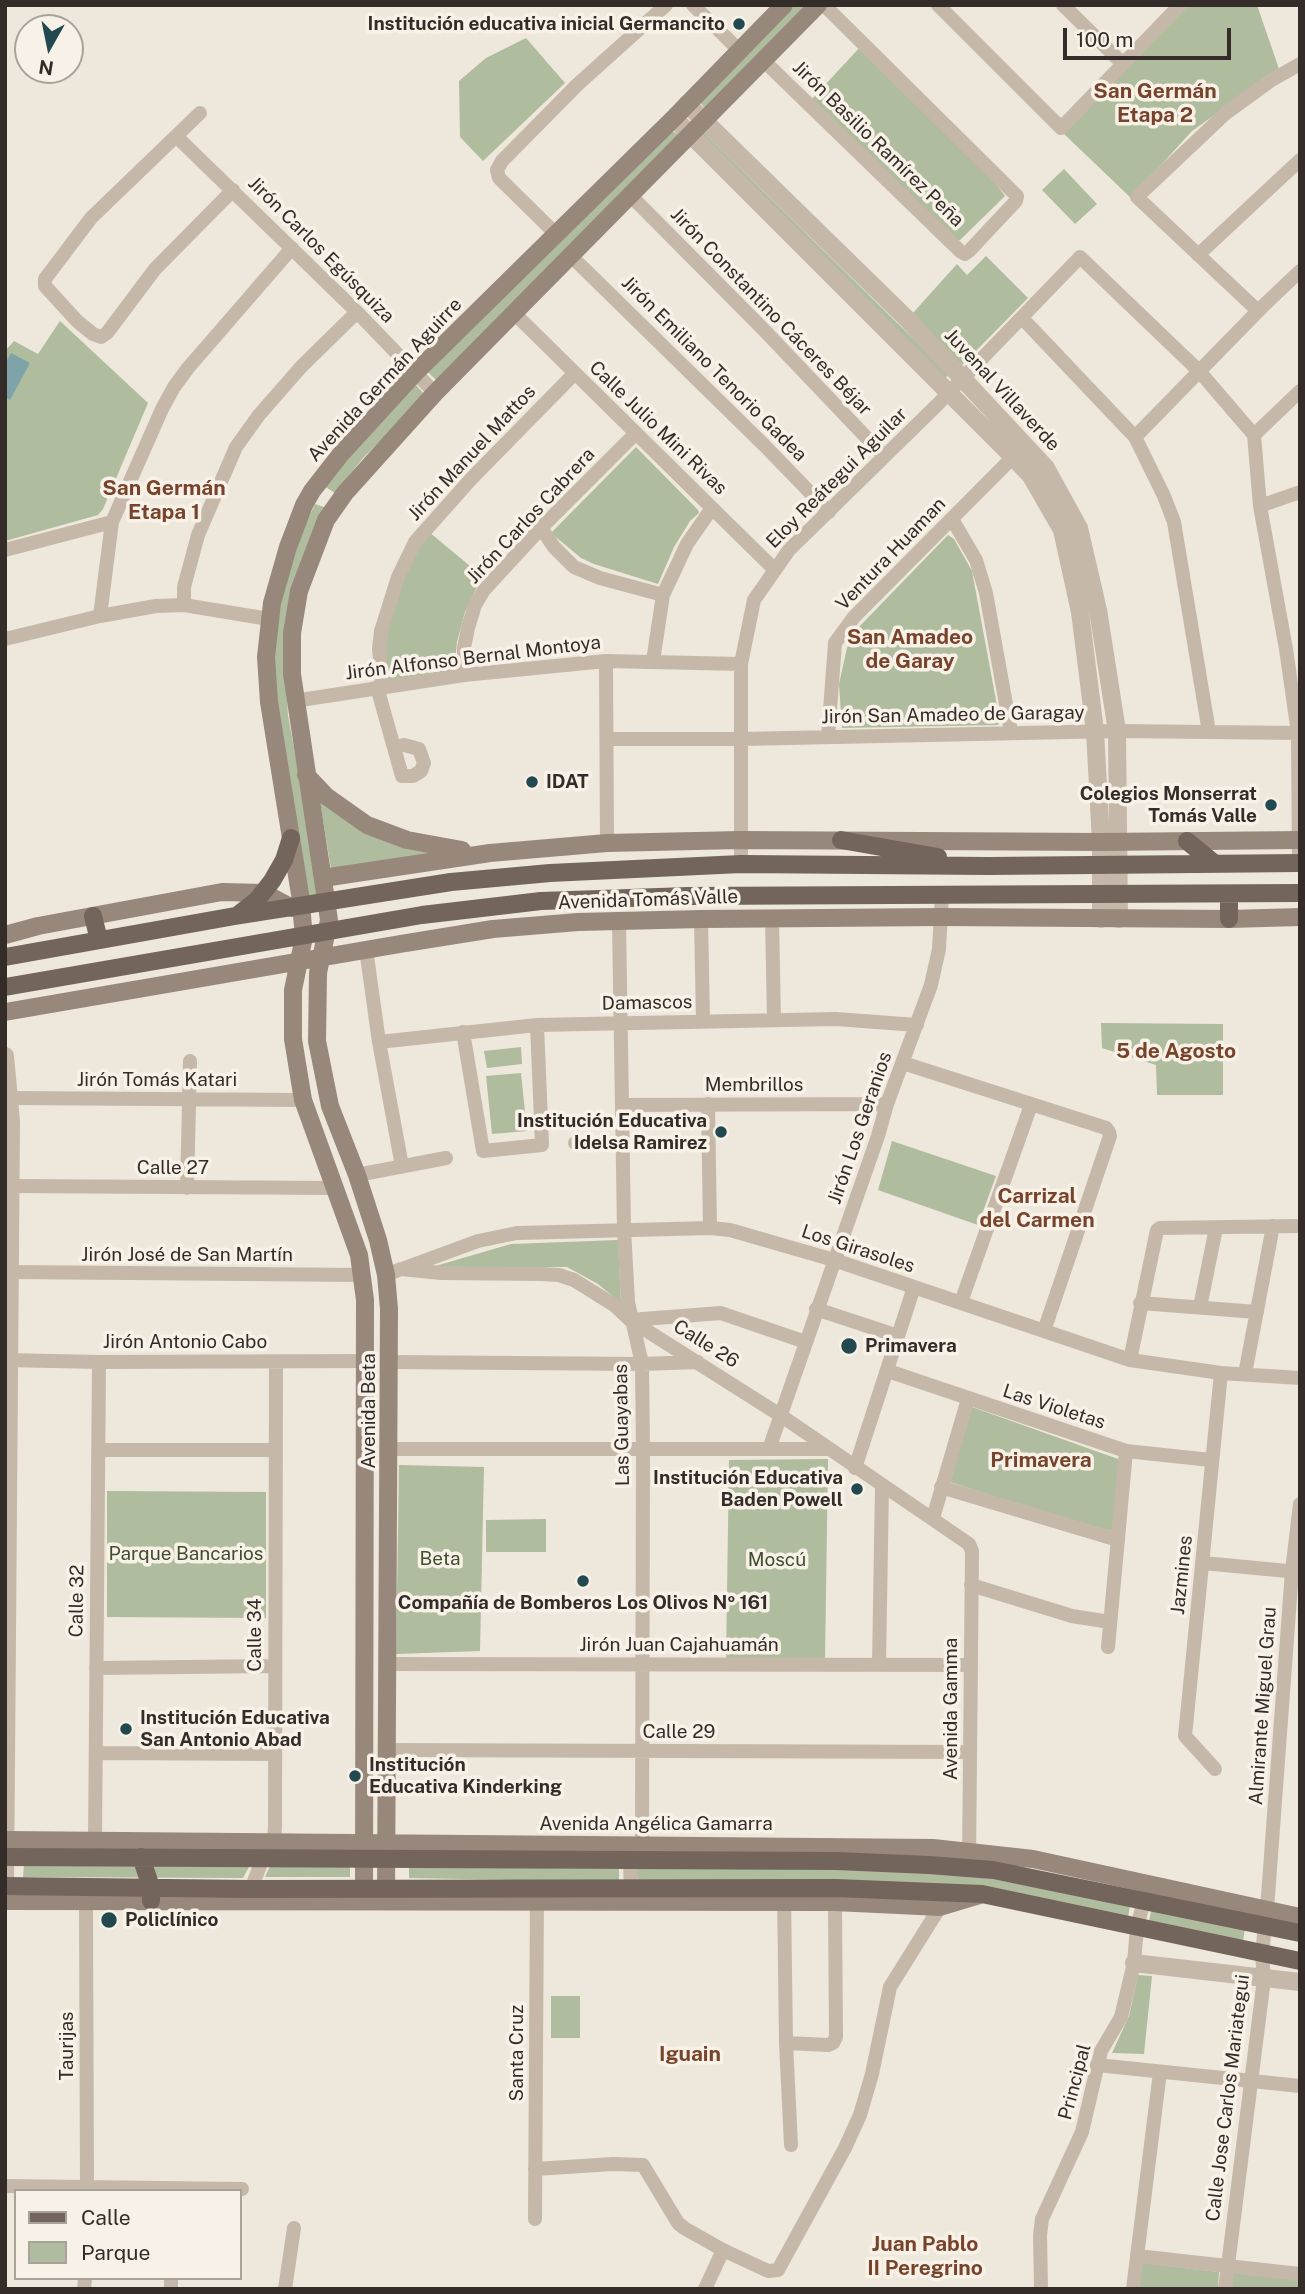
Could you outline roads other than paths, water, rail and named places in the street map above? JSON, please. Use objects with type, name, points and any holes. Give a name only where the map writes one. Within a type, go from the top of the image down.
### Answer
[{"type":"main road","name":"Avenida Germán Aguirre","points":[[304,937],[297,908],[291,838],[268,702],[266,657],[269,619],[288,547],[304,505],[340,455],[416,372],[674,118],[784,5]]},
{"type":"main road","points":[[328,932],[328,903],[294,701],[291,653],[299,591],[326,520],[435,393],[818,5]]},
{"type":"main road","points":[[312,491],[337,506]]},
{"type":"main road","points":[[306,775],[326,796],[367,825],[407,841],[490,853]]},
{"type":"main road","points":[[235,916],[254,904],[264,893],[280,867],[291,838]]},
{"type":"main road","points":[[323,878],[490,853],[607,843],[740,840],[1299,840]]},
{"type":"main road","points":[[841,840],[989,866]]},
{"type":"main road","points":[[1186,841],[1215,864]]},
{"type":"main road","name":"Avenida Tomás Valle","points":[[5,957],[235,916],[491,878],[741,864],[989,866],[1299,863]]},
{"type":"main road","points":[[5,935],[38,926],[222,892],[264,893],[297,908]]},
{"type":"main road","name":"Avenida Tomás Valle","points":[[5,987],[422,915],[541,901],[688,896],[1300,893]]},
{"type":"main road","points":[[1229,894],[1230,919]]},
{"type":"main road","points":[[93,916],[99,940]]},
{"type":"main road","name":"Avenida Tomás Valle","points":[[5,1012],[493,929],[578,922],[772,918],[1300,917]]},
{"type":"main road","name":"Avenida Beta","points":[[328,932],[320,957],[316,996],[318,1049],[330,1106],[357,1175],[378,1240],[393,1272],[386,1895]]},
{"type":"main road","name":"Avenida Beta","points":[[304,937],[292,1013],[294,1052],[303,1100],[357,1247],[363,1275],[366,1322],[364,1895]]},
{"type":"main road","points":[[365,1565],[389,1564]]},
{"type":"main road","points":[[365,1793],[387,1792]]},
{"type":"main road","name":"Avenida Angélica Gamarra","points":[[6,1848],[96,1840],[274,1842],[365,1851]]},
{"type":"main road","name":"Avenida Angélica Gamarra","points":[[6,1848],[141,1857],[263,1858],[365,1851],[642,1845],[817,1845],[969,1859],[1146,1892],[1266,1919],[1300,1933]]},
{"type":"main road","name":"Avenida Angélica Gamarra","points":[[387,1851],[630,1860],[969,1859]]},
{"type":"main road","points":[[141,1857],[151,1894]]},
{"type":"main road","points":[[6,1890],[86,1901],[151,1894]]},
{"type":"main road","points":[[6,1890],[251,1895],[982,1894],[1300,1961]]},
{"type":"main road","points":[[784,1895],[835,1902],[940,1907],[982,1894]]},
{"type":"main road","name":"Avenida Angélica Gamarra","points":[[1266,1919],[1300,1917]]},
{"type":"street","points":[[556,234],[499,178],[496,170],[577,85],[666,5]]},
{"type":"street","points":[[693,5],[740,51]]},
{"type":"street","name":"Jirón Basilio Ramírez Peña","points":[[764,61],[965,254],[1016,201],[1017,196],[824,5]]},
{"type":"street","points":[[938,5],[1061,128],[1180,5]]},
{"type":"street","points":[[1063,5],[1123,64]]},
{"type":"street","points":[[1258,311],[1137,197],[1226,113],[1270,81],[1300,64]]},
{"type":"street","name":"Juvenal Villaverde","points":[[687,104],[907,319],[1046,468],[1079,528],[1098,610],[1116,731],[1110,842],[1110,919]]},
{"type":"street","points":[[200,113],[91,218],[45,279],[45,286],[77,321],[101,337],[107,333],[155,269],[233,190]]},
{"type":"street","name":"Juvenal Villaverde","points":[[674,118],[1031,476],[1062,530],[1080,612],[1110,842]]},
{"type":"street","name":"Jirón Carlos Egúsquiza","points":[[177,137],[357,312],[435,393]]},
{"type":"street","points":[[1198,255],[1300,160]]},
{"type":"street","name":"Jirón Constantino Cáceres Béjar","points":[[629,195],[764,330],[884,456]]},
{"type":"street","points":[[100,616],[112,522],[162,409],[174,387],[292,248]]},
{"type":"street","name":"Jirón Emiliano Tenorio Gadea","points":[[570,255],[829,512]]},
{"type":"street","name":"Eloy Reátegui Aguilar","points":[[741,864],[741,664],[754,600],[789,550],[948,393],[1080,257],[1199,371]]},
{"type":"street","points":[[1135,437],[1300,271]]},
{"type":"street","points":[[184,605],[184,587],[198,535],[236,447],[259,415],[302,367],[357,312]]},
{"type":"street","name":"Calle Julio Mini Rivas","points":[[514,313],[775,570]]},
{"type":"street","points":[[1022,317],[1135,437],[1174,522],[1209,732]]},
{"type":"street","points":[[1199,371],[1254,435],[1260,506],[1293,649],[1299,733],[1299,863]]},
{"type":"street","name":"Jirón Manuel Mattos","points":[[394,747],[380,687],[379,649],[381,631],[398,577],[415,542],[471,479],[575,373]]},
{"type":"street","points":[[1254,435],[1300,391]]},
{"type":"street","name":"Jirón Carlos Cabrera","points":[[464,675],[464,648],[475,605],[489,584],[636,433]]},
{"type":"street","name":"Ventura Huaman","points":[[828,737],[835,643],[854,617],[1013,457]]},
{"type":"street","points":[[1260,506],[1300,492]]},
{"type":"street","points":[[653,661],[663,595],[687,544],[712,508]]},
{"type":"street","points":[[952,519],[976,560],[986,593],[1011,732]]},
{"type":"street","points":[[5,550],[112,522]]},
{"type":"street","points":[[541,528],[554,548],[574,567],[600,578],[663,595]]},
{"type":"street","points":[[5,639],[138,608],[184,605],[269,619]]},
{"type":"street","points":[[606,661],[607,843]]},
{"type":"street","name":"Jirón Alfonso Bernal Montoya","points":[[294,701],[464,675],[606,661],[741,664]]},
{"type":"street","name":"Jirón San Amadeo de Garagay","points":[[607,739],[741,739],[1096,731],[1299,733]]},
{"type":"street","name":"Jirón Los Geranios","points":[[769,1449],[936,966],[942,895]]},
{"type":"street","points":[[772,918],[774,1020]]},
{"type":"street","points":[[701,919],[703,1021]]},
{"type":"street","name":"Las Guayabas","points":[[619,922],[624,1229],[630,1320],[642,1364],[642,1845]]},
{"type":"street","points":[[366,949],[379,1042],[402,1166]]},
{"type":"street","name":"Damascos","points":[[379,1042],[537,1025],[869,1020],[917,1025]]},
{"type":"street","points":[[463,1032],[483,1151],[542,1145],[537,1025]]},
{"type":"street","points":[[5,1056],[10,1098],[6,1890]]},
{"type":"street","points":[[187,1188],[190,1061]]},
{"type":"street","points":[[904,1063],[1106,1128],[1110,1136],[1044,1331]]},
{"type":"street","name":"Jirón Tomás Katari","points":[[10,1098],[303,1100]]},
{"type":"street","points":[[708,1104],[710,1228]]},
{"type":"street","name":"Membrillos","points":[[622,1105],[887,1104]]},
{"type":"street","points":[[961,1302],[1031,1105]]},
{"type":"street","points":[[575,1143],[623,1143]]},
{"type":"street","points":[[357,1175],[446,1158]]},
{"type":"street","name":"Calle 27","points":[[10,1186],[336,1188]]},
{"type":"street","points":[[1245,1374],[1273,1226]]},
{"type":"street","points":[[1130,1360],[1157,1230],[1300,1226]]},
{"type":"street","name":"Los Girasoles","points":[[393,1272],[432,1256],[517,1233],[710,1228],[746,1234],[834,1260],[1130,1360],[1221,1374],[1300,1378]]},
{"type":"street","points":[[1200,1307],[1216,1228]]},
{"type":"street","name":"Jirón José de San Martín","points":[[10,1272],[363,1275]]},
{"type":"street","name":"Calle 26","points":[[393,1272],[559,1275],[591,1290],[630,1320],[699,1362],[933,1518],[969,1544],[972,1551]]},
{"type":"street","points":[[855,1468],[914,1287]]},
{"type":"street","points":[[1140,1303],[1257,1312]]},
{"type":"street","points":[[816,1309],[898,1336]]},
{"type":"street","points":[[630,1320],[721,1313],[806,1342]]},
{"type":"street","name":"Jirón Antonio Cabo","points":[[7,1360],[365,1361]]},
{"type":"street","name":"Calle 32","points":[[96,1840],[99,1362]]},
{"type":"street","name":"Calle 34","points":[[274,1842],[276,1362]]},
{"type":"street","points":[[391,1362],[699,1362]]},
{"type":"street","name":"Las Violetas","points":[[888,1371],[1126,1451],[1211,1460]]},
{"type":"street","name":"Jazmines","points":[[1215,1769],[1185,1736],[1221,1374]]},
{"type":"street","points":[[933,1518],[968,1399]]},
{"type":"street","points":[[390,1449],[829,1449]]},
{"type":"street","points":[[99,1450],[274,1450]]},
{"type":"street","points":[[1108,1647],[1126,1451]]},
{"type":"street","points":[[879,1665],[882,1486]]},
{"type":"street","points":[[941,1487],[1118,1540]]},
{"type":"street","name":"Almirante Miguel Grau","points":[[1266,1919],[1300,1504]]},
{"type":"street","name":"Avenida Gamma","points":[[969,1859],[972,1551]]},
{"type":"street","points":[[1203,1563],[1296,1571]]},
{"type":"street","points":[[971,1585],[1072,1616],[1110,1622]]},
{"type":"street","name":"Jirón Juan Cajahuamán","points":[[388,1664],[969,1665]]},
{"type":"street","points":[[96,1668],[274,1665]]},
{"type":"street","name":"Calle 29","points":[[388,1750],[970,1752]]},
{"type":"street","points":[[97,1753],[274,1755]]},
{"type":"street","points":[[251,1895],[263,1858],[274,1842]]},
{"type":"street","points":[[631,1895],[630,1860],[642,1845]]},
{"type":"street","name":"Principal","points":[[1041,2289],[1042,2219],[1082,2132],[1097,2065],[1108,2037],[1121,2017],[1134,1963],[1137,1927],[1146,1892]]},
{"type":"street","name":"Santa Cruz","points":[[535,2219],[537,1895]]},
{"type":"street","points":[[784,1895],[786,2043],[791,2145]]},
{"type":"street","name":"Taurijas","points":[[86,1901],[87,2189]]},
{"type":"street","points":[[786,2043],[834,2043],[835,1902]]},
{"type":"street","points":[[535,2169],[613,2164],[643,2165],[678,2223],[723,2250],[774,2272],[778,2270],[845,2148],[866,2095],[890,1987],[940,1907]]},
{"type":"street","name":"Calle Jose Carlos Mariategui","points":[[1225,2289],[1264,1979],[1262,1955],[1266,1919]]},
{"type":"street","points":[[1134,1963],[1300,1982]]},
{"type":"street","points":[[1097,2065],[1300,2085]]},
{"type":"street","points":[[1133,2289],[1160,2072]]},
{"type":"street","points":[[5,2186],[87,2189]]},
{"type":"street","points":[[285,2289],[294,2228]]},
{"type":"street","points":[[705,2289],[723,2250]]},
{"type":"street","points":[[1137,2256],[1300,2274]]},
{"type":"water","points":[[11,353],[30,363],[10,400],[5,397],[5,364]]},
{"type":"place","name":"Institución educativa inicial Germancito","points":[[739,24]]},
{"type":"place","name":"IDAT","points":[[532,782]]},
{"type":"place","name":"Colegios Monserrat Tomás Valle","points":[[1271,805]]},
{"type":"place","name":"Institución Educativa Idelsa Ramirez","points":[[721,1132]]},
{"type":"place","name":"Primavera","points":[[849,1346]]},
{"type":"place","name":"Institución Educativa Baden Powell","points":[[857,1489]]},
{"type":"place","name":"Compañía de Bomberos Los Olivos Nº 161","points":[[583,1581]]},
{"type":"place","name":"Institución Educativa San Antonio Abad","points":[[126,1729]]},
{"type":"place","name":"Institución Educativa Kinderking","points":[[355,1776]]},
{"type":"place","name":"Policlínico","points":[[109,1920]]},
{"type":"district","name":"San Germán Etapa 2","points":[[1155,104]]},
{"type":"district","name":"San Germán Etapa 1","points":[[164,501]]},
{"type":"district","name":"San Amadeo de Garay","points":[[910,650]]},
{"type":"district","name":"5 de Agosto","points":[[1176,1052]]},
{"type":"district","name":"Carrizal del Carmen","points":[[1037,1209]]},
{"type":"district","name":"Primavera","points":[[1041,1461]]},
{"type":"district","name":"Iguain","points":[[690,2055]]},
{"type":"district","name":"Juan Pablo II Peregrino","points":[[925,2257]]},
{"type":"park label","name":"Parque Bancarios","points":[[186,1554]]},
{"type":"park label","name":"Beta","points":[[440,1559]]},
{"type":"park label","name":"Moscú","points":[[777,1560]]}]
